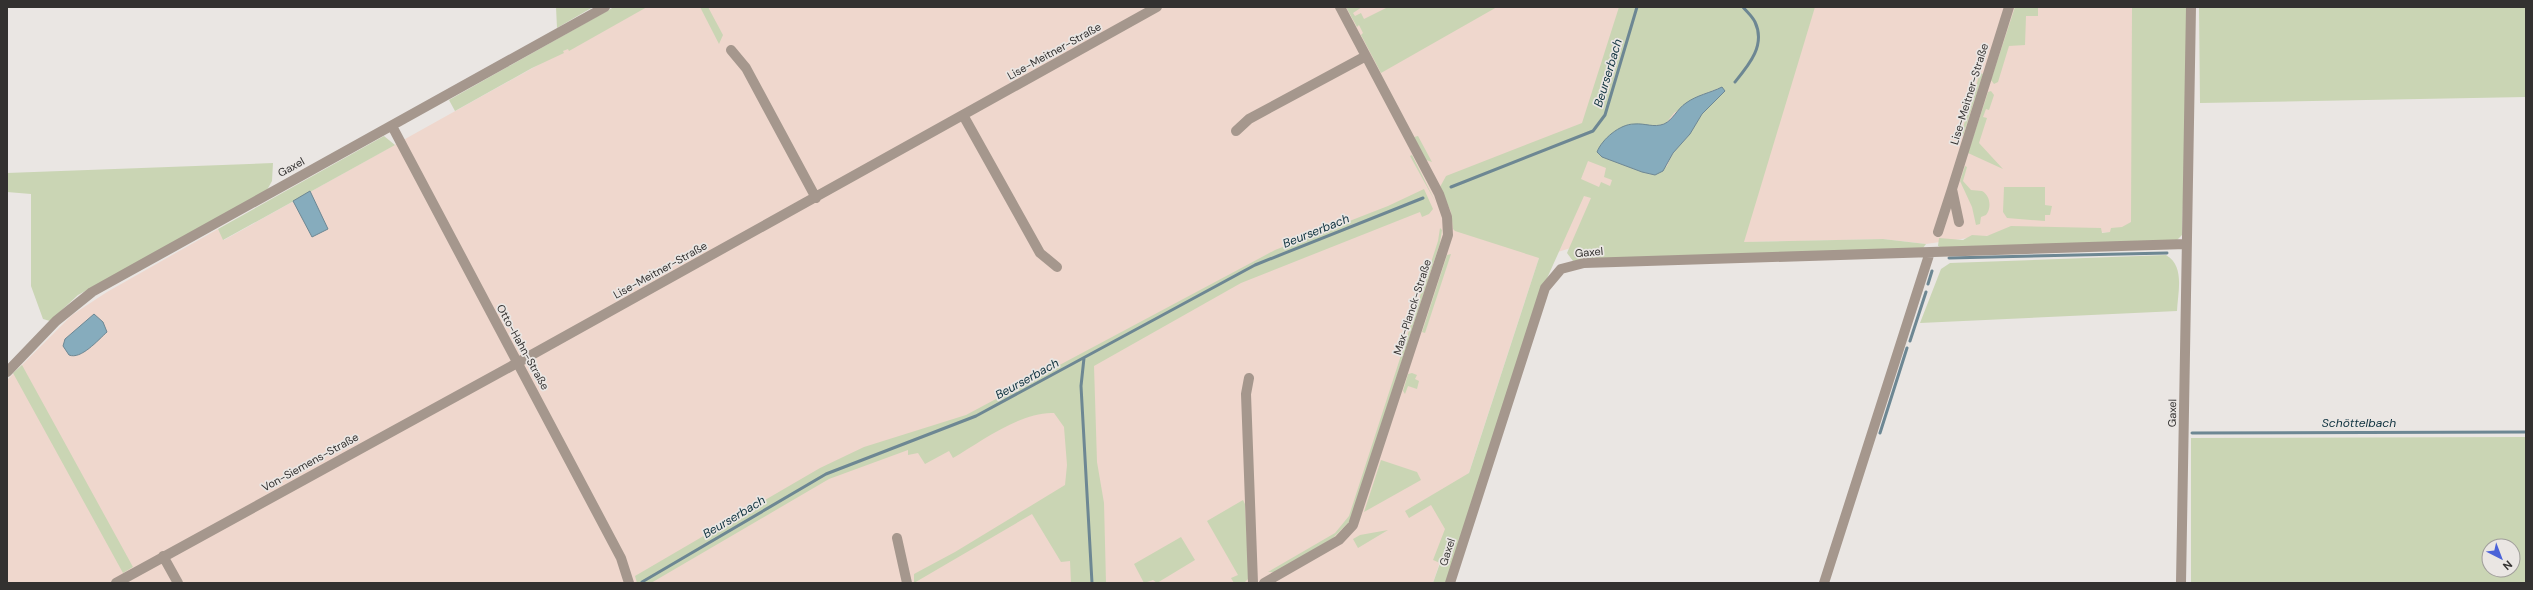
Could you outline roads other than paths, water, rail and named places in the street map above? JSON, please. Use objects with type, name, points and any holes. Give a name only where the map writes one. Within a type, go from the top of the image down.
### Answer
[{"type":"street","name":"Gaxel","points":[[7,372],[56,321],[92,292],[605,7]]},
{"type":"street","name":"Lise-Meitner-Straße","points":[[517,364],[1157,7]]},
{"type":"street","name":"Max-Planck-Straße","points":[[1264,583],[1340,540],[1353,525],[1448,235],[1447,217],[1439,194],[1340,7]]},
{"type":"street","name":"Lise-Meitner-Straße","points":[[1938,232],[2009,7]]},
{"type":"street","name":"Gaxel","points":[[2181,583],[2186,244],[2189,227],[2191,7]]},
{"type":"street","points":[[731,50],[746,68],[816,198]]},
{"type":"street","points":[[1236,131],[1249,119],[1366,56]]},
{"type":"street","points":[[963,115],[1040,253],[1057,267]]},
{"type":"street","name":"Otto-Hahn-Straße","points":[[392,126],[517,364],[529,381],[621,558],[629,583]]},
{"type":"street","name":"Lise-Meitner-Straße","points":[[1952,189],[1959,222]]},
{"type":"street","name":"Gaxel","points":[[1450,583],[1545,288],[1561,269],[1584,263],[2186,244]]},
{"type":"street","points":[[1824,583],[1930,252]]},
{"type":"street","name":"Von-Siemens-Straße","points":[[116,583],[517,364]]},
{"type":"street","points":[[1249,378],[1246,394],[1253,583]]},
{"type":"street","points":[[897,538],[907,583]]},
{"type":"street","points":[[163,556],[178,583]]},
{"type":"water","points":[[1722,87],[1725,91],[1702,114],[1690,134],[1673,153],[1663,171],[1655,175],[1642,172],[1602,157],[1597,152],[1607,137],[1617,129],[1634,124],[1656,126],[1664,124],[1690,100]]},
{"type":"water","points":[[310,191],[328,229],[312,237],[293,201]]},
{"type":"water","points":[[94,314],[103,322],[107,332],[84,352],[74,356],[69,355],[63,346],[65,339]]},
{"type":"waterway","name":"Beurserbach","points":[[1451,187],[1593,131],[1605,115],[1637,7]]},
{"type":"waterway","points":[[1735,82],[1750,62],[1757,47],[1758,39],[1758,30],[1755,22],[1743,7]]},
{"type":"waterway","name":"Beurserbach","points":[[642,582],[826,474],[976,416],[1255,265],[1423,198]]},
{"type":"waterway","points":[[1949,258],[2167,253]]},
{"type":"waterway","points":[[1928,284],[1932,271]]},
{"type":"waterway","points":[[1910,341],[1926,292]]},
{"type":"waterway","points":[[1880,433],[1907,348]]},
{"type":"waterway","points":[[1084,358],[1081,386],[1092,583]]},
{"type":"waterway","name":"Schöttelbach","points":[[2192,433],[2526,432]]}]
